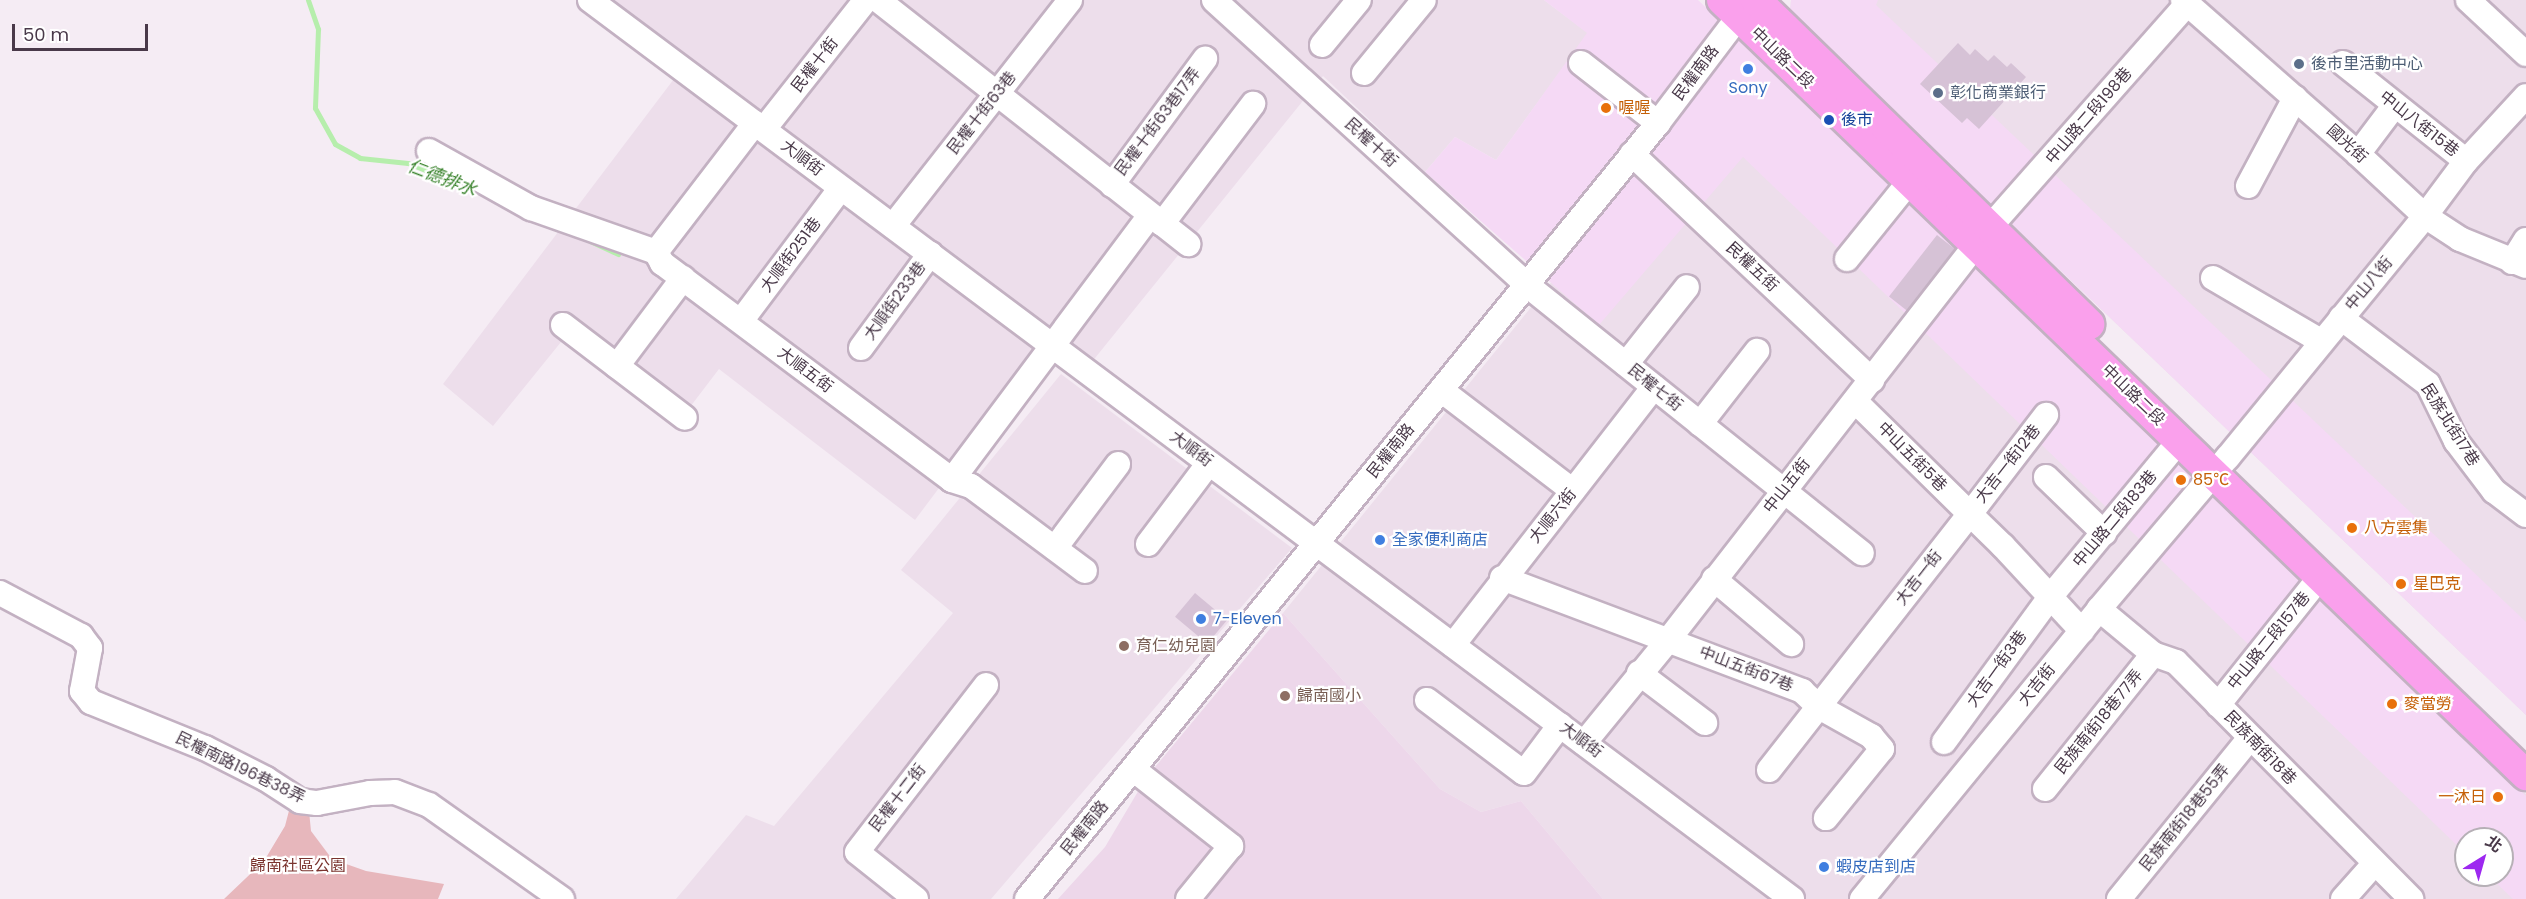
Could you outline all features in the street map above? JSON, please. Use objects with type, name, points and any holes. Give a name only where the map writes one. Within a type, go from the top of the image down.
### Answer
[{"type":"main road","name":"中山路二段","points":[[1742,4],[2221,465],[2526,749]]},
{"type":"main road","name":"中山路二段","points":[[1742,4],[1910,181],[1983,236],[2180,440],[2221,465],[2321,576],[2526,775]]},
{"type":"street","name":"大順街","points":[[590,0],[1792,899]]},
{"type":"street","name":"民權十街","points":[[759,126],[866,0]]},
{"type":"street","name":"民權十街63巷17弄","points":[[878,0],[1188,244]]},
{"type":"street","name":"民權十街63巷","points":[[893,226],[1070,0]]},
{"type":"street","name":"民權十街","points":[[1215,0],[1527,285]]},
{"type":"street","points":[[1322,45],[1359,0]]},
{"type":"street","points":[[1365,73],[1424,0]]},
{"type":"street","points":[[2468,0],[2526,54]]},
{"type":"street","name":"國光街","points":[[2185,2],[2425,216],[2460,239],[2519,264]]},
{"type":"street","name":"中山路二段198巷","points":[[1983,236],[2185,2]]},
{"type":"street","name":"民權南路","points":[[1027,899],[1658,123],[1742,4]]},
{"type":"street","name":"民權十街63巷17弄","points":[[1112,185],[1205,59]]},
{"type":"street","points":[[1581,63],[1658,123]]},
{"type":"street","name":"中山八街15巷","points":[[2343,63],[2466,161]]},
{"type":"street","name":"中山八街","points":[[2221,465],[2425,216],[2466,161],[2526,96]]},
{"type":"street","points":[[2247,186],[2295,98]]},
{"type":"street","points":[[952,480],[1053,346],[1253,104]]},
{"type":"street","points":[[2358,154],[2395,105]]},
{"type":"street","points":[[429,151],[531,208],[656,252],[759,126]]},
{"type":"street","name":"民權五街","points":[[1632,154],[1872,380]]},
{"type":"street","points":[[1847,259],[1910,181]]},
{"type":"street","name":"大順街251巷","points":[[741,321],[842,188]]},
{"type":"street","name":"中山五街","points":[[1584,743],[1669,639],[1983,236]]},
{"type":"street","points":[[2519,264],[2526,240]]},
{"type":"street","name":"大順五街","points":[[656,252],[662,262],[952,480],[971,486],[1085,571]]},
{"type":"street","name":"大順街233巷","points":[[861,348],[930,254]]},
{"type":"street","points":[[617,366],[683,278]]},
{"type":"street","points":[[2213,278],[2321,341]]},
{"type":"street","name":"民權七街","points":[[1527,285],[1862,553]]},
{"type":"street","points":[[1626,364],[1687,287]]},
{"type":"street","name":"民族北街17巷","points":[[2341,318],[2428,384],[2463,449],[2494,491],[2526,515]]},
{"type":"street","points":[[563,325],[685,418]]},
{"type":"street","points":[[1700,424],[1756,351]]},
{"type":"street","name":"大順六街","points":[[1453,645],[1502,578],[1654,387]]},
{"type":"street","points":[[1441,390],[1573,491]]},
{"type":"street","name":"中山五街5巷","points":[[1855,401],[1970,514]]},
{"type":"street","name":"大吉一街12巷","points":[[1970,514],[2046,415]]},
{"type":"street","name":"中山路二段183巷","points":[[2050,597],[2180,440]]},
{"type":"street","points":[[1148,544],[1209,463]]},
{"type":"street","points":[[1054,548],[1118,464]]},
{"type":"street","name":"大吉街","points":[[1862,899],[2099,609],[2221,465]]},
{"type":"street","points":[[2046,477],[2104,533]]},
{"type":"street","points":[[1970,514],[2082,630]]},
{"type":"street","name":"大吉一街","points":[[1769,770],[1970,514]]},
{"type":"street","name":"中山路二段157巷","points":[[2218,705],[2321,576]]},
{"type":"street","name":"中山五街67巷","points":[[1502,578],[1802,691],[1819,707],[1871,736],[1882,749],[1826,818]]},
{"type":"street","points":[[1714,579],[1791,644]]},
{"type":"street","name":"民權南路196巷38弄","points":[[0,593],[81,636],[90,648],[82,691],[91,702],[205,748],[266,779],[300,801],[317,803],[370,793],[395,792],[429,805],[562,899]]},
{"type":"street","name":"大吉一街3巷","points":[[1944,742],[2050,597]]},
{"type":"street","name":"民族南街18巷","points":[[2099,609],[2153,654],[2176,663],[2411,899]]},
{"type":"street","name":"民族南街18巷77弄","points":[[2044,789],[2153,654]]},
{"type":"street","points":[[1639,673],[1705,723]]},
{"type":"street","name":"民權十二街","points":[[916,899],[857,852],[986,685]]},
{"type":"street","points":[[1427,700],[1524,773],[1560,725]]},
{"type":"street","name":"民族南街18巷55弄","points":[[2119,899],[2250,738]]},
{"type":"street","points":[[1133,769],[1231,846],[1188,899]]},
{"type":"street","points":[[2343,899],[2375,863]]},
{"type":"shaded area","points":[[603,0],[1544,0],[1588,33],[1496,160],[1455,137],[1425,172],[1323,76],[1091,363],[1055,333],[915,520],[719,369],[674,428],[561,342],[493,426],[443,384],[686,63]]},
{"type":"shaded area","points":[[1544,0],[1698,0],[2526,796],[2526,899],[2513,899],[2500,887],[2514,887],[2514,827],[2454,827],[2454,842],[1743,157],[1599,325],[1425,172],[1455,137],[1496,160],[1587,33]]},
{"type":"shaded area","points":[[1791,0],[2526,0],[2526,715],[1790,12]]},
{"type":"shaded area","points":[[1791,0],[1878,0],[1876,5],[2526,622],[2526,715],[1790,12]]},
{"type":"shaded area","points":[[1763,57],[2526,794],[2526,899],[1603,899],[1521,801],[1481,812],[1440,789],[1283,613],[1730,62]]},
{"type":"shaded area","points":[[1061,374],[1292,548],[991,899],[676,899],[746,815],[774,826],[953,613],[901,570]]},
{"type":"shaded area","name":"歸南國小","points":[[1283,613],[1440,789],[1481,812],[1521,801],[1603,899],[1058,899],[1105,847],[1146,778]]},
{"type":"green space","name":"歸南社區公園","points":[[291,803],[309,811],[311,831],[332,859],[366,871],[444,884],[438,899],[224,899],[264,861],[285,826]]},
{"type":"building","points":[[1958,43],[1970,55],[1975,49],[1988,61],[1994,55],[2007,67],[2011,63],[2026,77],[1979,129],[1967,118],[1962,123],[1920,84]]},
{"type":"building","points":[[1937,235],[1955,249],[1907,311],[1889,296]]},
{"type":"building","name":"7-Eleven","points":[[1195,593],[1227,620],[1207,644],[1175,617]]},
{"type":"waterway","name":"仁德排水","points":[[308,0],[318,29],[315,108],[335,144],[360,158],[408,163],[479,192]]},
{"type":"waterway","name":"仁德排水","points":[[590,241],[618,254]]},
{"type":"place","name":"後市里活動中心","points":[[2299,64]]},
{"type":"place","name":"Sony","points":[[1748,69]]},
{"type":"place","name":"彰化商業銀行","points":[[1938,93]]},
{"type":"place","name":"喔喔","points":[[1606,108]]},
{"type":"place","name":"後市","points":[[1829,120]]},
{"type":"place","name":"85℃","points":[[2181,480]]},
{"type":"place","name":"八方雲集","points":[[2352,528]]},
{"type":"place","name":"全家便利商店","points":[[1380,540]]},
{"type":"place","name":"星巴克","points":[[2401,584]]},
{"type":"place","name":"7-Eleven","points":[[1201,619]]},
{"type":"place","name":"育仁幼兒園","points":[[1124,646]]},
{"type":"place","name":"歸南國小","points":[[1285,696]]},
{"type":"place","name":"麥當勞","points":[[2392,704]]},
{"type":"place","name":"一沐日","points":[[2498,797]]},
{"type":"place","name":"蝦皮店到店","points":[[1824,867]]}]
